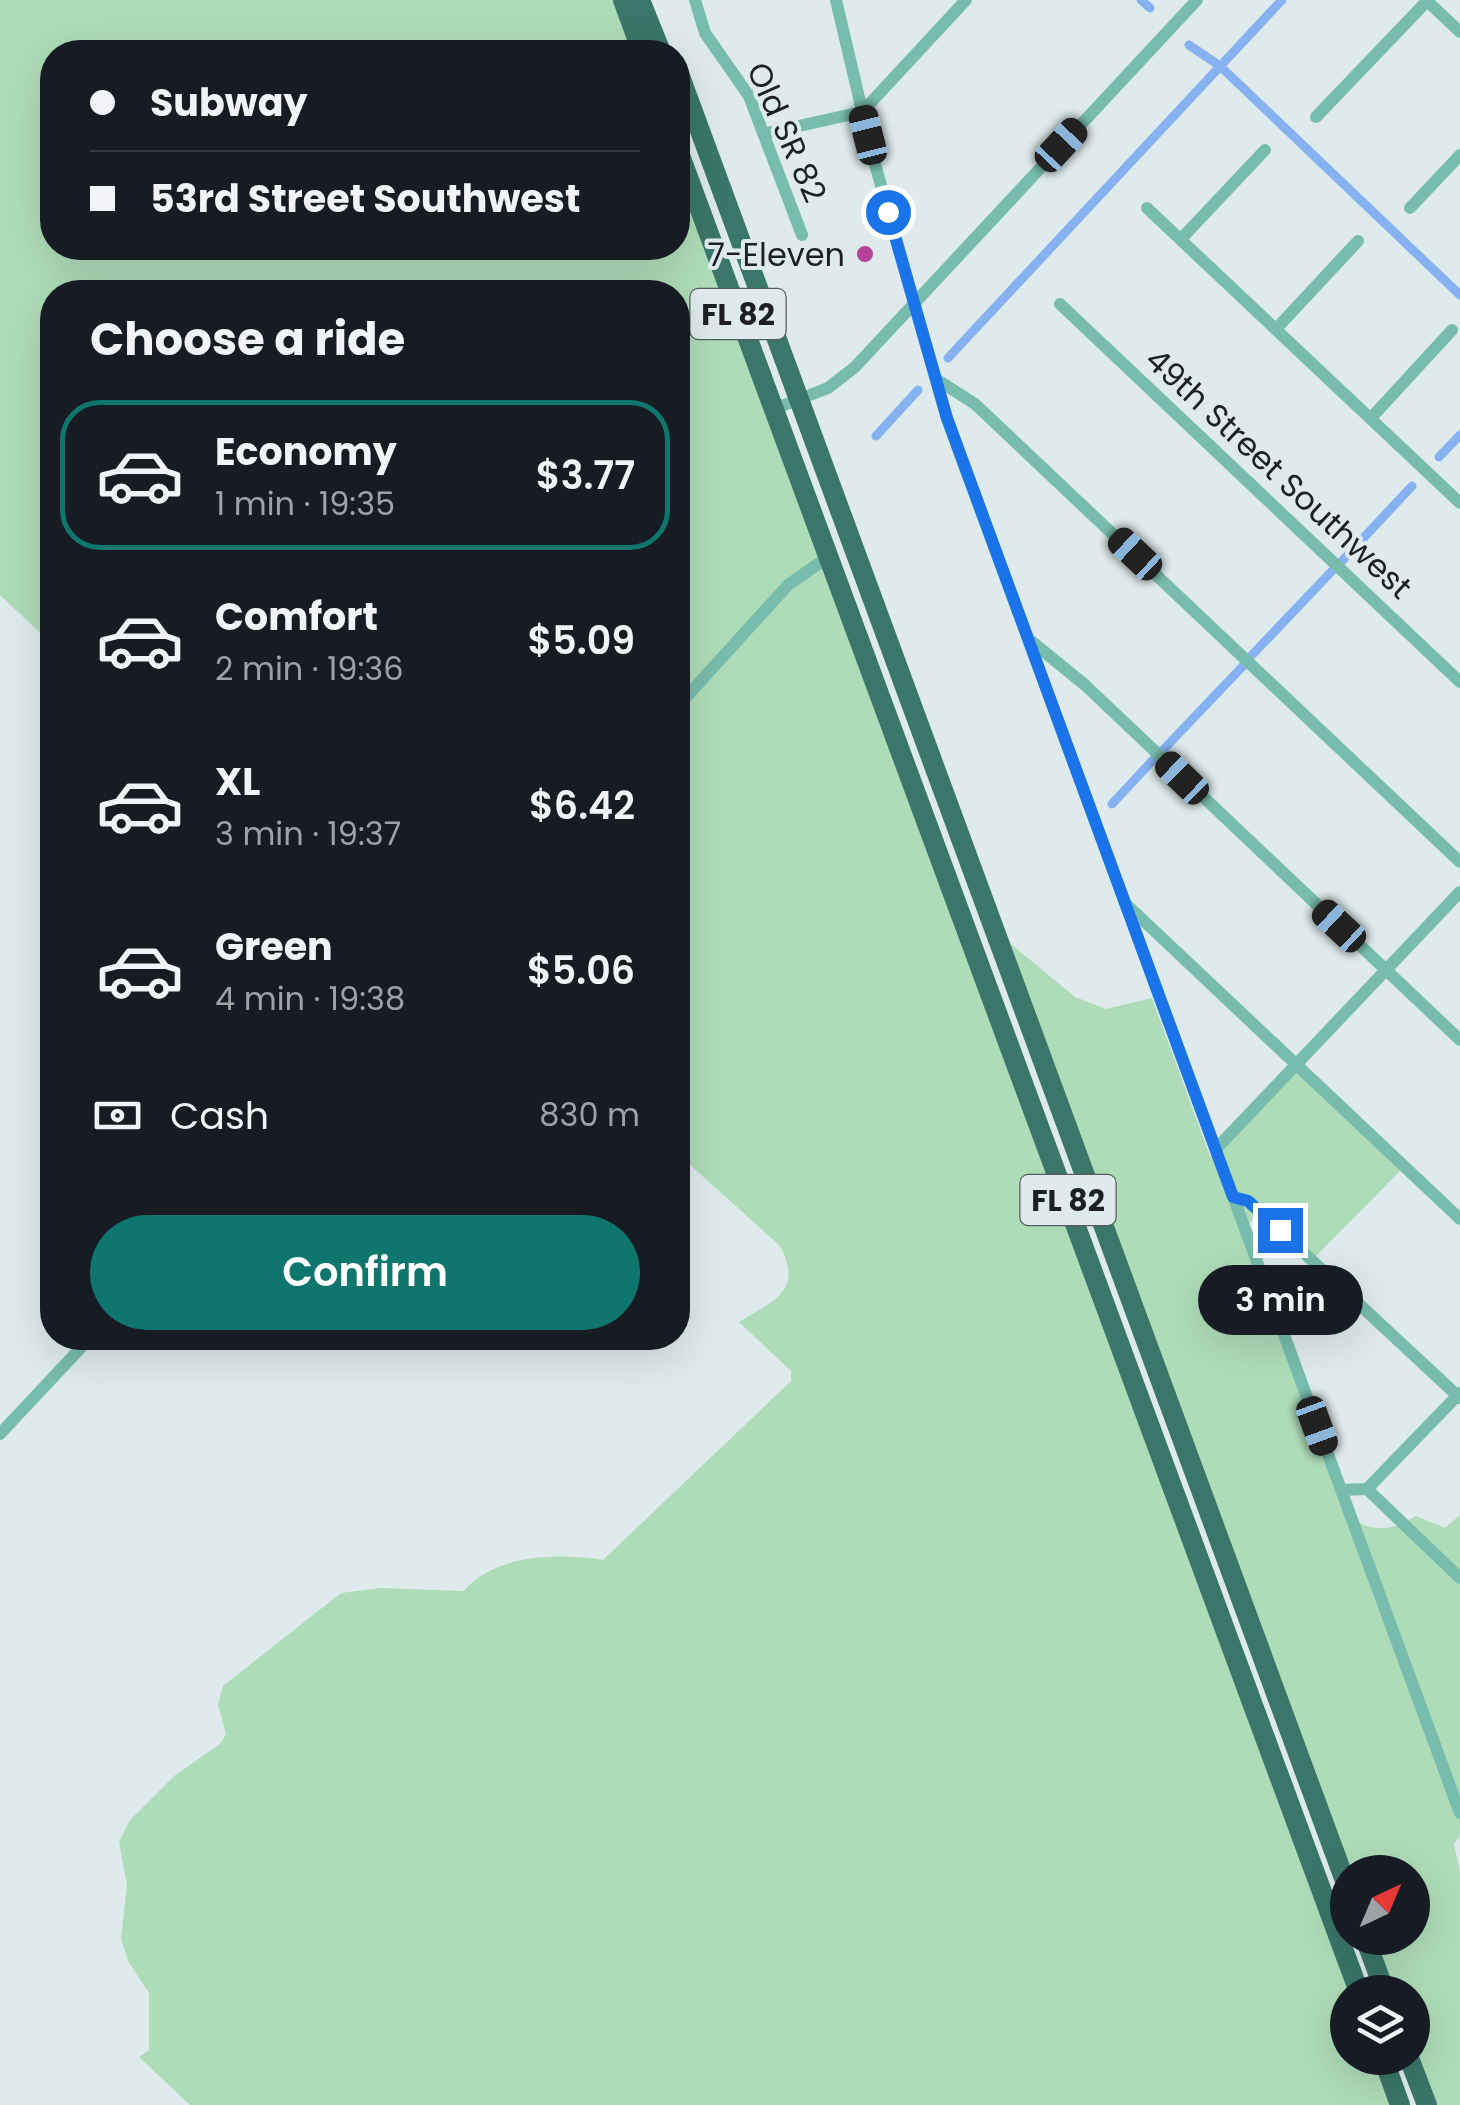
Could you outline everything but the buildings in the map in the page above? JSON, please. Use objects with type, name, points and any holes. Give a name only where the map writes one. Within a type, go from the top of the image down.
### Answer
[{"type":"highway","points":[[624,0],[638,40]]},
{"type":"highway","points":[[640,0],[656,40]]},
{"type":"highway","points":[[652,0],[667,40]]},
{"type":"highway","name":"FL 82","points":[[690,103],[1336,1855]]},
{"type":"highway","name":"FL 82","points":[[690,182],[1353,1975]]},
{"type":"highway","points":[[1205,1578],[1230,1568]]},
{"type":"highway","points":[[1389,2075],[1400,2105]]},
{"type":"highway","points":[[1416,2075],[1427,2105]]},
{"type":"street","name":"Old SR 82","points":[[695,0],[706,33],[739,78],[802,235]]},
{"type":"street","points":[[836,0],[862,112],[936,379],[1460,1813]]},
{"type":"street","points":[[763,134],[862,112],[966,0]]},
{"type":"street","points":[[774,409],[846,374],[1197,0]]},
{"type":"street","points":[[1316,117],[1427,0],[1460,32]]},
{"type":"street","points":[[1181,239],[1265,150]]},
{"type":"street","points":[[1410,208],[1460,155]]},
{"type":"street","points":[[1147,208],[1460,503]]},
{"type":"street","points":[[1276,328],[1358,241]]},
{"type":"street","name":"49th Street Southwest","points":[[1060,304],[1460,682]]},
{"type":"street","points":[[1370,418],[1452,330]]},
{"type":"street","points":[[936,379],[975,404],[1460,862]]},
{"type":"street","points":[[690,693],[788,585],[828,557]]},
{"type":"street","points":[[1029,640],[1085,685],[1460,1040]]},
{"type":"street","points":[[1216,1149],[1460,892]]},
{"type":"street","points":[[1125,903],[1460,1220]]},
{"type":"street","points":[[1233,1197],[1258,1209],[1459,1395],[1366,1488],[1341,1490]]},
{"type":"street","points":[[0,1434],[79,1350]]},
{"type":"street","points":[[1366,1488],[1460,1578]]},
{"type":"green space","points":[[0,0],[618,0],[633,40],[40,40],[40,260],[690,260],[690,197],[1330,1927],[1330,1955],[1340,1955],[1348,1975],[1330,1975],[1330,2075],[1384,2075],[1395,2105],[190,2105],[139,2057],[149,2050],[149,1993],[128,1961],[121,1939],[127,1885],[119,1842],[130,1820],[174,1776],[220,1744],[226,1734],[218,1705],[223,1686],[341,1593],[381,1588],[464,1591],[477,1579],[510,1563],[548,1557],[603,1560],[791,1381],[791,1371],[739,1322],[773,1301],[787,1284],[787,1261],[780,1246],[690,1165],[690,280],[40,280],[40,633],[0,595]]},
{"type":"green space","points":[[1001,936],[1075,997],[1106,1009],[1152,998],[1210,1156],[1299,1067],[1404,1167],[1313,1259],[1259,1212],[1243,1231],[1352,1518],[1384,1528],[1416,1516],[1445,1528],[1460,1515],[1460,1836],[1454,1844],[1460,1872],[1460,2105],[1432,2105],[1421,2075],[1430,2075],[1430,1975],[1385,1975],[1377,1955],[1430,1955],[1430,1855],[1342,1855]]},
{"type":"waterway","points":[[1141,0],[1150,8]]},
{"type":"waterway","points":[[948,358],[1282,0]]},
{"type":"waterway","points":[[1189,45],[1220,66],[1460,295]]},
{"type":"waterway","points":[[876,436],[918,390]]},
{"type":"waterway","points":[[1439,457],[1460,435]]},
{"type":"waterway","points":[[1342,561],[1412,486]]},
{"type":"waterway","points":[[1252,655],[1332,571]]},
{"type":"waterway","points":[[1163,750],[1243,666]]},
{"type":"waterway","points":[[1112,804],[1153,760]]},
{"type":"place","name":"7-Eleven","points":[[865,254]]},
{"type":"route","points":[[888,212],[947,418],[1233,1197],[1248,1201],[1280,1230]]}]
